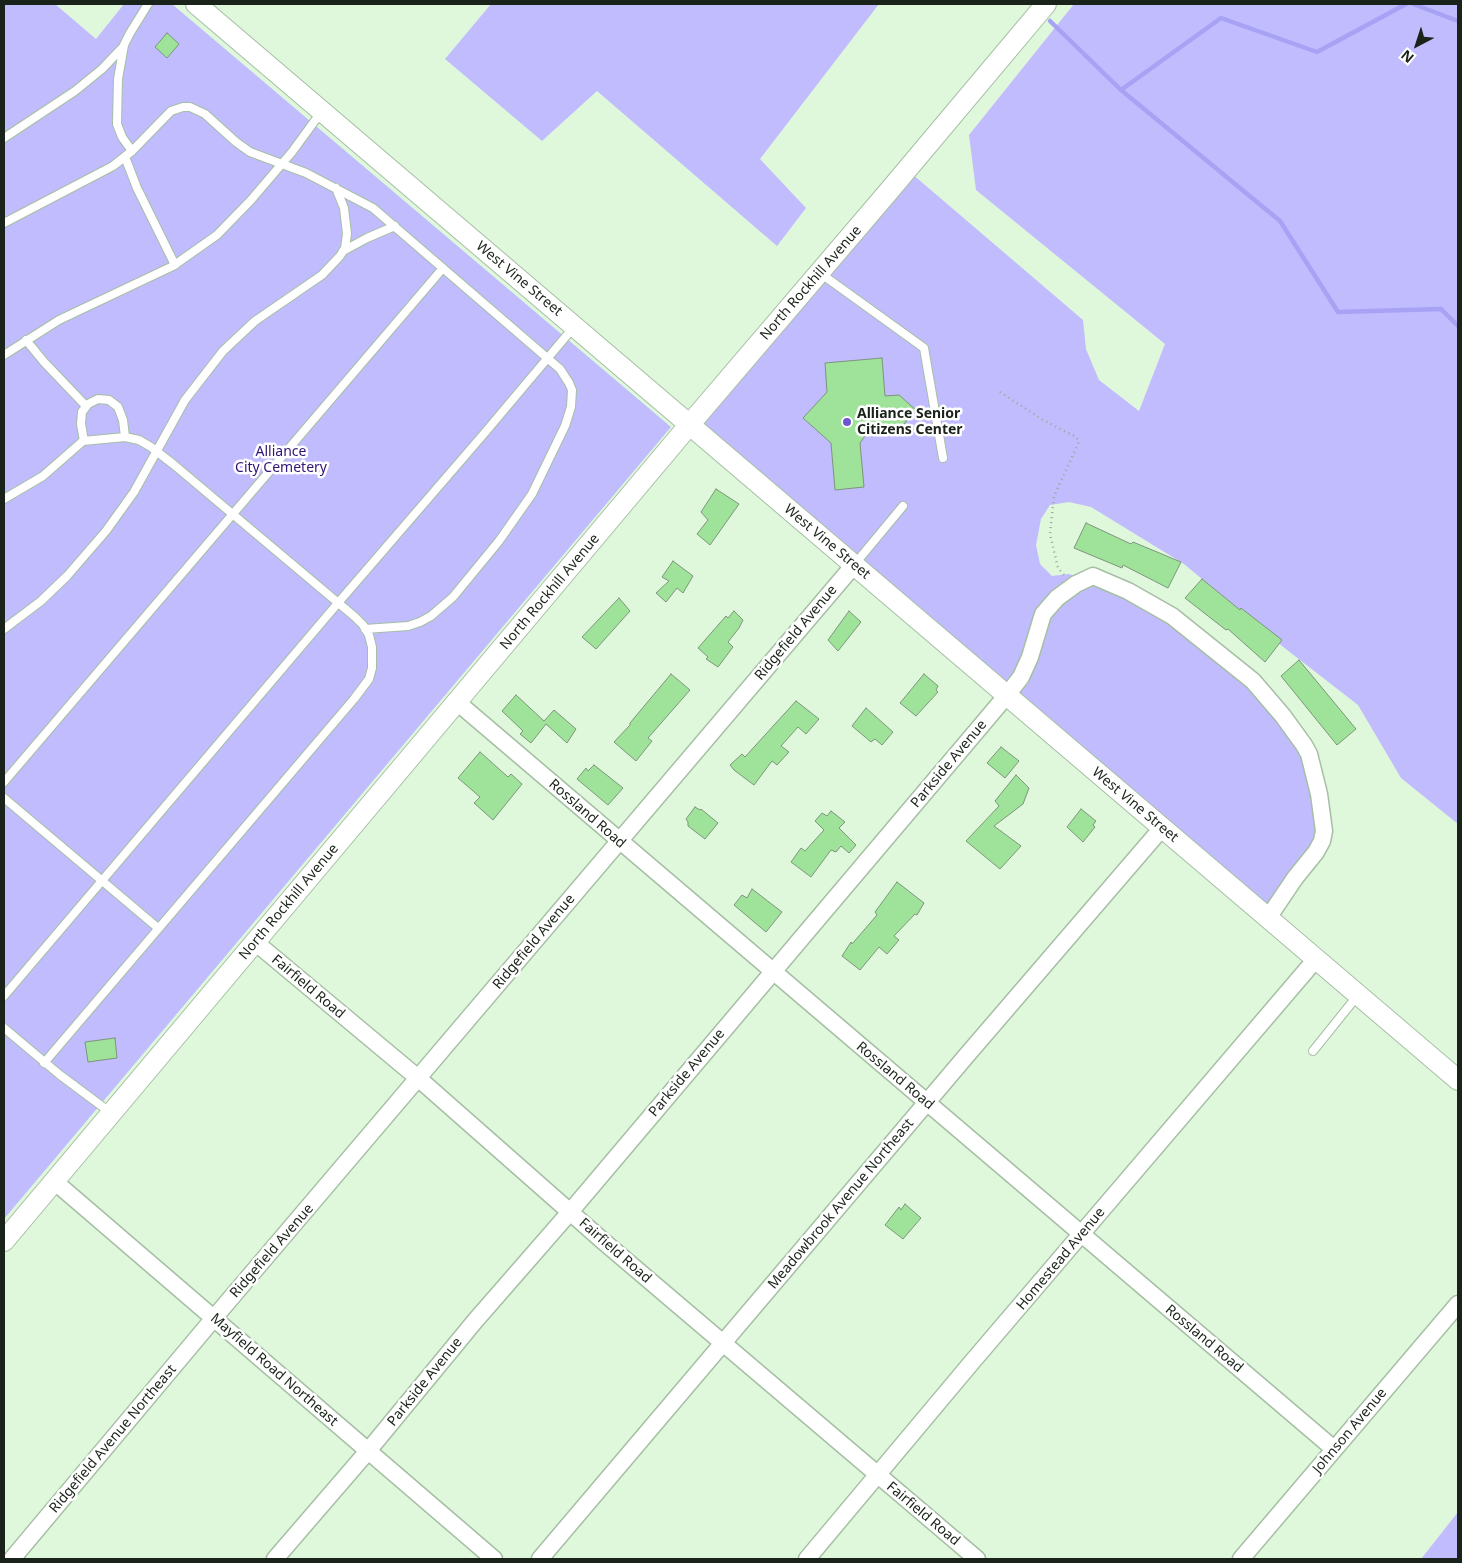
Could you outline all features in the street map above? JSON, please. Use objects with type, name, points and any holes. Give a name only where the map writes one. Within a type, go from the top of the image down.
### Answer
[{"type":"street","name":"West Vine Street","points":[[196,4],[1458,1080]]},
{"type":"street","name":"North Rockhill Avenue","points":[[4,1241],[690,424],[820,273],[1046,4]]},
{"type":"street","name":"Ridgefield Avenue","points":[[214,1318],[854,565]]},
{"type":"street","name":"Parkside Avenue","points":[[275,1559],[1007,695],[1021,677],[1030,658],[1042,614],[1057,598],[1072,587],[1093,576],[1128,591],[1172,616],[1253,681],[1283,716],[1304,745],[1319,794],[1324,831],[1322,841],[1268,918]]},
{"type":"street","name":"Rossland Road","points":[[457,702],[1334,1449]]},
{"type":"street","name":"Meadowbrook Avenue Northeast","points":[[540,1559],[926,1103],[1162,828]]},
{"type":"street","name":"Fairfield Road","points":[[255,942],[418,1078],[570,1212],[977,1559]]},
{"type":"street","name":"Homestead Avenue","points":[[806,1559],[1316,959]]},
{"type":"street","name":"Mayfield Road Northeast","points":[[54,1181],[494,1559]]},
{"type":"street","name":"Johnson Avenue","points":[[1241,1559],[1458,1304]]},
{"type":"street","name":"Ridgefield Avenue Northeast","points":[[12,1559],[214,1318]]},
{"type":"lane","points":[[132,151],[119,130],[116,116],[118,80],[124,45],[148,4]]},
{"type":"lane","points":[[4,138],[75,91],[102,68],[124,45]]},
{"type":"lane","points":[[4,223],[113,166],[132,151],[171,111],[183,107],[190,108],[205,114],[250,152],[306,173],[373,208],[560,370],[572,390],[571,407],[559,438],[525,505],[464,585],[443,607],[420,622],[408,626],[365,629]]},
{"type":"lane","points":[[4,355],[59,320],[148,279],[175,265],[206,244],[229,224],[281,164],[322,111]]},
{"type":"lane","points":[[125,157],[140,195],[175,265]]},
{"type":"lane","points":[[4,629],[54,589],[91,550],[125,506],[185,400],[223,351],[255,321],[322,275],[335,263],[347,241],[344,208],[336,188]]},
{"type":"lane","points":[[343,251],[395,226]]},
{"type":"lane","points":[[4,782],[443,268]]},
{"type":"lane","points":[[820,273],[924,348],[943,458]]},
{"type":"lane","points":[[4,996],[574,326]]},
{"type":"lane","points":[[26,340],[86,406]]},
{"type":"lane","points":[[84,441],[81,417],[86,406],[98,399],[113,403],[121,412],[125,437]]},
{"type":"lane","points":[[4,499],[43,476],[77,444],[84,441],[125,437],[146,443],[234,514],[363,625],[369,635],[373,657],[372,668],[361,690],[44,1063]]},
{"type":"lane","points":[[854,565],[903,506]]},
{"type":"lane","points":[[4,798],[158,928]]},
{"type":"lane","points":[[1313,1052],[1358,995]]},
{"type":"lane","points":[[4,1028],[44,1063],[111,1113]]},
{"type":"path","points":[[1000,392],[1043,420],[1076,437],[1079,442],[1054,496],[1050,534],[1058,568],[1072,587]]},
{"type":"green space","name":"Alliance City Cemetery","points":[[4,4],[55,4],[96,39],[124,4],[172,4],[671,427],[4,1219]]},
{"type":"green space","points":[[491,4],[879,4],[760,159],[806,208],[777,246],[597,91],[542,141],[445,59]]},
{"type":"green space","points":[[1074,4],[1458,4],[1458,824],[1401,778],[1358,705],[1282,646],[1184,564],[1091,507],[1069,502],[1050,505],[1041,519],[1036,545],[1040,564],[1052,576],[1068,574],[1091,579],[1161,612],[1244,681],[1296,741],[1307,771],[1315,806],[1316,838],[1266,905],[699,421],[911,173],[1083,320],[1086,349],[1099,380],[1139,411],[1165,344],[976,190],[969,135]]},
{"type":"green space","points":[[1458,1512],[1458,1559],[1421,1559]]},
{"type":"building","points":[[167,33],[179,44],[167,58],[155,47]]},
{"type":"building","name":"Alliance Senior Citizens Center","points":[[882,358],[885,396],[899,395],[916,410],[903,425],[872,426],[860,443],[864,487],[835,490],[831,443],[803,418],[827,392],[825,363]]},
{"type":"building","points":[[716,489],[739,504],[710,545],[697,534],[708,520],[701,512]]},
{"type":"building","points":[[1086,523],[1131,544],[1133,542],[1181,562],[1168,588],[1123,565],[1122,568],[1074,548]]},
{"type":"building","points":[[673,561],[693,576],[683,593],[677,588],[666,602],[656,593],[669,581],[662,577]]},
{"type":"building","points":[[1202,579],[1240,610],[1241,608],[1282,640],[1265,662],[1228,629],[1226,630],[1185,598]]},
{"type":"building","points":[[619,598],[630,611],[596,649],[582,637]]},
{"type":"building","points":[[734,611],[743,620],[728,642],[733,647],[718,667],[706,659],[708,657],[698,648],[726,616],[728,618]]},
{"type":"building","points":[[849,611],[861,622],[838,651],[828,640]]},
{"type":"building","points":[[1299,660],[1356,729],[1337,745],[1281,676]]},
{"type":"building","points":[[671,674],[690,690],[648,738],[652,741],[636,761],[614,742]]},
{"type":"building","points":[[924,674],[938,686],[936,690],[938,692],[916,716],[900,703]]},
{"type":"building","points":[[516,695],[544,721],[554,710],[576,729],[567,743],[546,724],[531,743],[520,734],[523,731],[502,711]]},
{"type":"building","points":[[796,701],[819,719],[806,734],[798,727],[781,746],[789,752],[777,765],[772,761],[754,785],[730,765],[742,754],[745,757]]},
{"type":"building","points":[[866,708],[893,732],[882,745],[875,739],[871,742],[852,726]]},
{"type":"building","points":[[1001,747],[1019,761],[1005,778],[987,763]]},
{"type":"building","points":[[480,752],[508,777],[511,774],[522,784],[493,820],[474,803],[480,797],[458,778]]},
{"type":"building","points":[[594,765],[623,788],[608,805],[577,779],[586,768],[588,771]]},
{"type":"building","points":[[1016,775],[1029,788],[1023,804],[994,826],[1021,846],[1000,869],[966,841],[999,806],[995,801]]},
{"type":"building","points":[[695,807],[701,809],[718,823],[705,839],[688,826],[686,819]]},
{"type":"building","points":[[1081,809],[1096,821],[1093,825],[1095,827],[1083,842],[1067,827]]},
{"type":"building","points":[[831,811],[845,822],[839,828],[856,845],[849,853],[841,846],[836,852],[831,850],[811,877],[791,862],[801,848],[805,851],[824,830],[815,821],[822,813],[827,816]]},
{"type":"building","points":[[897,882],[924,903],[917,915],[915,914],[894,936],[899,940],[887,954],[879,947],[860,970],[842,956],[851,942],[852,944],[877,915],[875,912]]},
{"type":"building","points":[[752,889],[782,912],[766,932],[734,905],[742,895],[747,898]]},
{"type":"building","points":[[115,1038],[117,1058],[88,1062],[85,1042]]},
{"type":"building","points":[[905,1204],[921,1218],[903,1239],[885,1225],[899,1207],[901,1210]]},
{"type":"waterway","points":[[1121,90],[1221,18],[1317,52],[1406,4]]},
{"type":"waterway","points":[[1413,4],[1458,21]]},
{"type":"waterway","points":[[1050,21],[1121,90],[1280,221],[1338,312],[1441,309],[1458,326]]},
{"type":"place","name":"Alliance Senior Citizens Center","points":[[847,422]]}]
